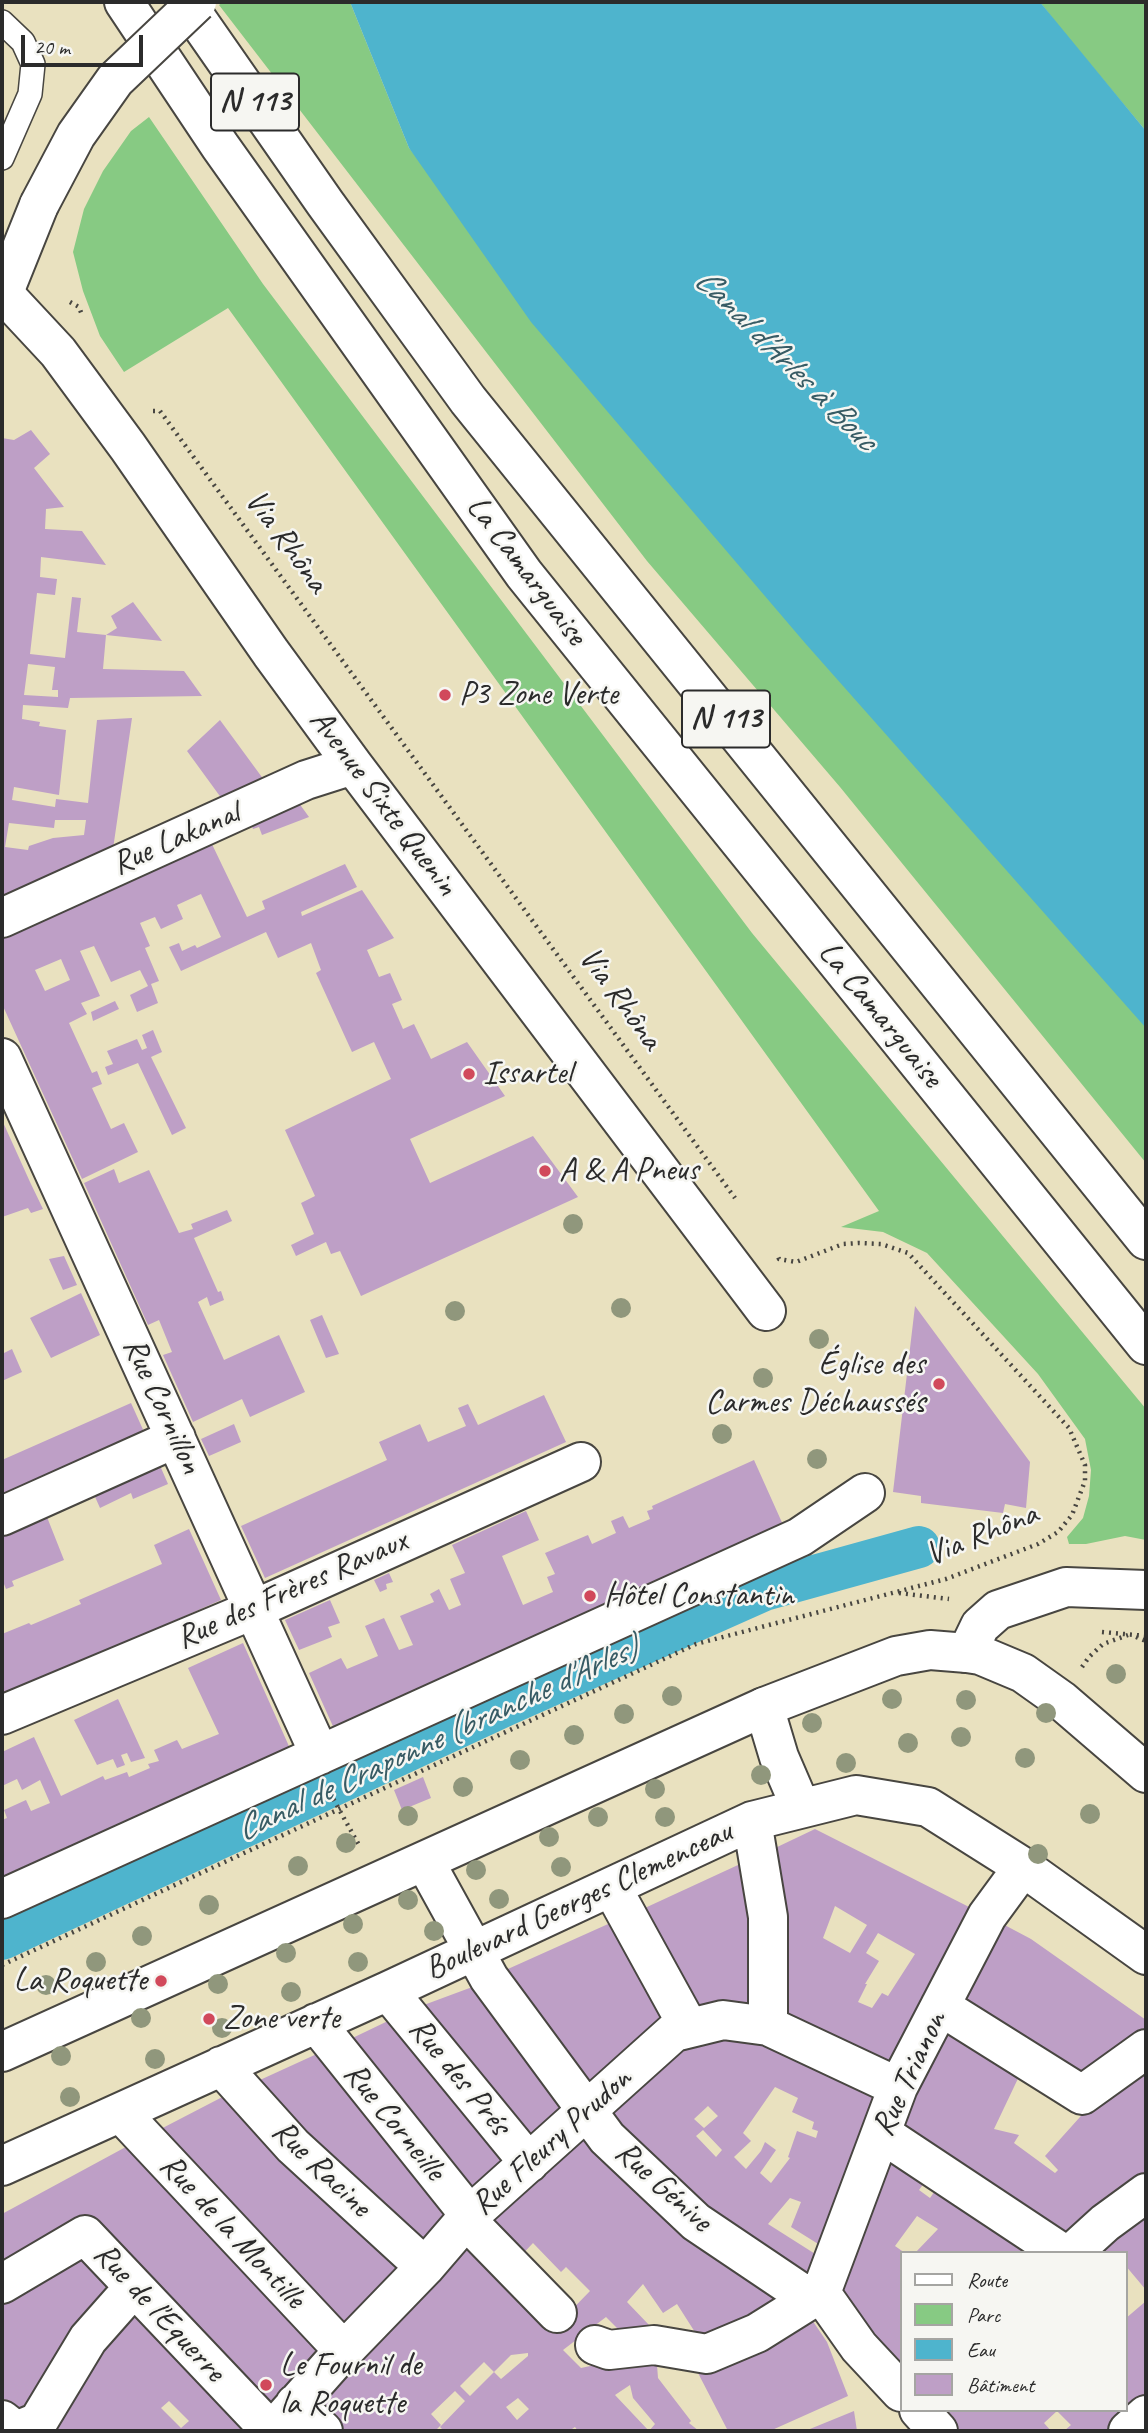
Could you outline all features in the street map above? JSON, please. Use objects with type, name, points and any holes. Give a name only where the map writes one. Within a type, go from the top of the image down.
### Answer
[{"type":"main road","name":"La Camarguaise","points":[[124,2],[220,146],[524,574],[1146,1345]]},
{"type":"main road","name":"La Camarguaise","points":[[185,2],[468,400],[1143,1235]]},
{"type":"main road","points":[[2,295],[39,205],[76,135],[115,80],[197,2]]},
{"type":"main road","name":"Avenue Sixte Quenin","points":[[2,295],[58,352],[353,765],[766,1311]]},
{"type":"main road","name":"Rue Lakanal","points":[[2,918],[306,780],[353,765]]},
{"type":"main road","name":"Rue Cornillon","points":[[2,1058],[255,1609],[324,1773]]},
{"type":"main road","points":[[2,1516],[176,1438]]},
{"type":"main road","name":"Rue des Frères Ravaux","points":[[2,1715],[255,1609],[581,1462]]},
{"type":"main road","points":[[2,1899],[324,1773],[800,1537],[864,1493]]},
{"type":"main road","points":[[967,1653],[980,1626],[998,1610],[1066,1587],[1146,1590]]},
{"type":"main road","points":[[2,2052],[764,1707],[896,1656],[930,1650],[967,1653],[980,1655],[1023,1673],[1061,1700],[1146,1773]]},
{"type":"main road","points":[[764,1707],[779,1757],[801,1808]]},
{"type":"main road","name":"Boulevard Georges Clemenceau","points":[[2,2166],[612,1888],[752,1821],[856,1795],[928,1807],[1023,1867],[1146,1955]]},
{"type":"main road","points":[[752,1821],[768,1917],[768,2026]]},
{"type":"main road","name":"Rue Génive","points":[[425,1862],[489,1978],[607,2138],[696,2222],[803,2294],[821,2292]]},
{"type":"main road","name":"Rue Trianon","points":[[821,2292],[898,2087],[987,1916],[1023,1867]]},
{"type":"main road","points":[[612,1888],[690,2028]]},
{"type":"main road","name":"Rue des Prés","points":[[388,1991],[529,2163]]},
{"type":"main road","points":[[940,2006],[1082,2095],[1146,2049]]},
{"type":"main road","name":"Rue Fleury Prudon","points":[[279,2422],[425,2267],[468,2217],[674,2032],[723,2020],[768,2026],[898,2087]]},
{"type":"main road","name":"Rue Corneille","points":[[316,2023],[460,2203],[478,2232],[557,2313]]},
{"type":"main road","name":"Rue Racine","points":[[221,2066],[293,2146],[425,2267]]},
{"type":"main road","name":"Rue de la Montille","points":[[121,2113],[344,2351]]},
{"type":"main road","points":[[881,2133],[1059,2251]]},
{"type":"main road","points":[[1074,2251],[1105,2223],[1146,2193]]},
{"type":"main road","name":"Rue de l'Equerre","points":[[2,2284],[85,2235],[134,2287],[279,2422],[323,2431]]},
{"type":"main road","points":[[2,2420],[16,2431],[38,2422],[88,2339],[134,2287]]},
{"type":"main road","points":[[595,2345],[609,2350],[654,2345],[707,2354],[757,2333],[821,2292],[859,2347],[900,2391]]},
{"type":"main road","points":[[898,2431],[905,2412]]},
{"type":"main road","points":[[921,2412],[938,2431]]},
{"type":"main road","points":[[1128,2431],[1146,2415]]},
{"type":"lane","points":[[2,22],[23,42],[33,64],[30,94],[2,158]]},
{"type":"path","points":[[67,301],[79,307],[83,320]]},
{"type":"path","name":"Via Rhôna","points":[[150,411],[160,411],[738,1203]]},
{"type":"path","name":"Via Rhôna","points":[[2,1965],[696,1644],[946,1578],[1038,1544],[1058,1532],[1072,1515],[1085,1481],[1085,1465],[1079,1446],[1069,1428],[908,1253],[881,1244],[859,1242],[843,1244],[796,1262],[779,1259],[771,1247]]},
{"type":"path","points":[[1131,1634],[1146,1643]]},
{"type":"path","points":[[1061,1700],[1089,1657],[1103,1644],[1131,1634],[1146,1636]]},
{"type":"path","points":[[324,1773],[339,1809],[379,1882]]},
{"type":"green space","points":[[223,2],[350,2],[409,148],[1146,1027],[1146,1163],[840,787],[647,561],[219,5]]},
{"type":"green space","points":[[1040,2],[1146,2],[1146,131],[1060,28]]},
{"type":"green space","points":[[149,117],[263,284],[752,933],[1146,1409],[1146,1540],[1125,1536],[1086,1544],[1069,1544],[1067,1537],[1083,1518],[1089,1496],[1091,1470],[1085,1439],[1038,1374],[927,1253],[883,1232],[841,1227],[879,1211],[228,308],[124,372],[100,336],[83,291],[73,252],[84,209],[103,171],[131,131]]},
{"type":"water","name":"Canal d'Arles à Bouc","points":[[350,2],[1040,2],[1146,131],[1146,1028],[805,643],[531,322],[409,148]]},
{"type":"building","points":[[31,430],[50,454],[34,468],[64,507],[46,509],[45,529],[82,531],[106,565],[41,557],[40,577],[57,579],[55,595],[37,593],[30,654],[65,658],[72,597],[81,598],[77,632],[106,635],[103,669],[184,671],[202,696],[70,698],[68,708],[23,705],[22,719],[40,722],[39,726],[66,730],[59,795],[14,787],[12,800],[55,807],[56,799],[88,803],[97,720],[132,718],[113,849],[2,900],[2,438],[14,440]],"holes":[[[28,664],[55,667],[52,690],[58,690],[58,697],[24,695]],[[55,820],[86,820],[84,835],[53,838],[29,846],[28,850],[5,847],[9,823],[54,828]]]},
{"type":"building","points":[[133,602],[162,641],[106,635],[117,628],[111,616]]},
{"type":"building","points":[[220,720],[264,780],[222,799],[187,751]]},
{"type":"building","points":[[296,799],[309,817],[262,835],[259,827],[253,829],[249,819]]},
{"type":"building","points":[[209,838],[247,917],[265,909],[262,901],[345,864],[357,887],[301,912],[302,916],[362,890],[394,938],[367,950],[379,977],[390,973],[402,1000],[392,1004],[403,1029],[414,1024],[431,1059],[467,1042],[505,1096],[410,1139],[430,1183],[533,1136],[578,1197],[361,1296],[340,1251],[331,1254],[326,1242],[296,1256],[291,1245],[314,1234],[301,1203],[315,1196],[285,1130],[391,1079],[374,1042],[352,1052],[316,973],[321,970],[311,943],[278,958],[266,932],[181,971],[169,947],[179,943],[182,951],[195,945],[197,948],[221,937],[201,894],[177,905],[183,919],[161,929],[155,917],[140,923],[150,946],[145,948],[159,981],[151,984],[158,1003],[137,1012],[130,995],[148,986],[140,970],[111,982],[94,946],[80,951],[100,996],[81,1003],[87,1014],[69,1023],[92,1073],[97,1071],[102,1084],[92,1088],[111,1129],[124,1123],[138,1152],[82,1179],[2,1004],[2,932]],"holes":[[[61,959],[70,980],[45,991],[35,970]]]},
{"type":"building","points":[[115,1001],[119,1009],[93,1021],[91,1012]]},
{"type":"building","points":[[153,1030],[162,1052],[151,1057],[186,1128],[172,1135],[138,1063],[108,1075],[105,1067],[113,1064],[107,1051],[137,1039],[142,1050],[147,1048],[142,1035]]},
{"type":"building","points":[[2,1120],[43,1209],[31,1213],[28,1208],[2,1217]]},
{"type":"building","points":[[114,1169],[119,1183],[149,1170],[179,1233],[193,1229],[191,1224],[227,1210],[232,1221],[194,1238],[224,1300],[210,1306],[207,1297],[198,1302],[224,1360],[279,1335],[305,1392],[250,1417],[242,1399],[193,1422],[163,1355],[172,1352],[159,1320],[148,1325],[84,1183]]},
{"type":"building","points":[[64,1256],[77,1285],[63,1290],[49,1259]]},
{"type":"building","points":[[81,1293],[100,1335],[51,1358],[30,1318]]},
{"type":"building","name":"Église des Carmes Déchaussés","points":[[915,1306],[1030,1462],[1026,1508],[1005,1504],[1003,1513],[921,1503],[921,1496],[893,1492]]},
{"type":"building","points":[[322,1315],[339,1354],[326,1358],[310,1320]]},
{"type":"building","points":[[12,1349],[22,1372],[2,1381],[2,1354]]},
{"type":"building","points":[[544,1395],[566,1442],[265,1578],[241,1526],[387,1460],[379,1442],[420,1424],[428,1442],[466,1426],[458,1408],[468,1404],[478,1425]]},
{"type":"building","points":[[131,1403],[145,1434],[2,1498],[2,1460]]},
{"type":"building","points":[[234,1424],[241,1442],[209,1456],[201,1439]]},
{"type":"building","points":[[754,1460],[784,1527],[336,1733],[309,1673],[341,1658],[347,1669],[378,1656],[365,1626],[384,1618],[399,1650],[413,1645],[400,1616],[434,1602],[430,1594],[439,1589],[449,1610],[461,1605],[450,1579],[465,1573],[452,1545],[526,1511],[539,1540],[502,1556],[523,1605],[553,1592],[547,1577],[555,1574],[545,1553],[588,1535],[592,1544],[616,1533],[611,1521],[623,1516],[629,1528],[650,1519],[647,1511],[653,1509],[652,1506]]},
{"type":"building","points":[[158,1461],[168,1484],[133,1499],[131,1493],[100,1508],[92,1490]]},
{"type":"building","points":[[45,1512],[64,1560],[12,1581],[14,1586],[6,1589],[2,1579],[2,1531]]},
{"type":"building","points":[[189,1529],[221,1600],[2,1697],[2,1634],[81,1604],[79,1600],[162,1564],[154,1545]]},
{"type":"building","points":[[389,1573],[393,1582],[386,1584],[387,1589],[380,1592],[374,1580]]},
{"type":"building","points":[[330,1600],[340,1623],[328,1627],[332,1637],[299,1650],[285,1620]]},
{"type":"building","points":[[243,1643],[292,1753],[2,1885],[2,1820],[7,1818],[4,1810],[26,1800],[31,1811],[50,1803],[40,1780],[22,1790],[17,1779],[2,1786],[2,1752],[34,1737],[61,1796],[103,1776],[105,1780],[127,1772],[129,1777],[150,1768],[148,1764],[159,1761],[154,1750],[177,1740],[182,1749],[219,1734],[188,1668]]},
{"type":"building","points":[[118,1699],[145,1758],[131,1762],[127,1753],[121,1755],[125,1765],[117,1768],[113,1759],[97,1765],[74,1720]]},
{"type":"building","points":[[423,1777],[431,1798],[402,1810],[394,1790]]},
{"type":"building","points":[[815,1829],[975,1910],[886,2071],[777,2020],[773,1849]],"holes":[[[835,1906],[867,1925],[850,1953],[823,1938]],[[878,1933],[915,1954],[888,1996],[882,1993],[872,2008],[858,2002],[879,1961],[866,1953]]]},
{"type":"building","points":[[751,1859],[760,2011],[694,2015],[634,1913]]},
{"type":"building","points":[[617,1920],[677,2020],[589,2095],[499,1973]]},
{"type":"building","points":[[997,1921],[1031,1939],[1146,2020],[1146,2037],[1083,2085],[954,2003]]},
{"type":"building","points":[[475,1986],[570,2111],[524,2151],[413,2009]]},
{"type":"building","points":[[945,2019],[1023,2068],[994,2129],[1019,2135],[1014,2143],[1055,2173],[1058,2170],[1045,2156],[1097,2098],[1146,2059],[1146,2185],[1067,2244],[893,2129]]},
{"type":"building","points":[[390,2020],[517,2157],[467,2202],[340,2044]]},
{"type":"building","points":[[744,2034],[880,2094],[823,2247],[791,2227],[801,2202],[790,2198],[768,2224],[820,2257],[809,2285],[747,2246],[600,2112],[676,2048]],"holes":[[[775,2087],[798,2098],[792,2112],[814,2122],[812,2129],[818,2131],[816,2138],[797,2131],[788,2157],[790,2158],[771,2183],[760,2173],[776,2150],[765,2142],[746,2169],[734,2157],[751,2141],[743,2133]],[[708,2106],[718,2116],[704,2128],[694,2119]],[[703,2130],[722,2150],[716,2157],[696,2136]]]},
{"type":"building","points":[[319,2053],[459,2211],[419,2254],[249,2085]]},
{"type":"building","points":[[232,2092],[410,2264],[341,2334],[153,2133]]},
{"type":"building","points":[[583,2134],[795,2299],[700,2340],[677,2304],[663,2313],[643,2284],[627,2302],[650,2326],[635,2340],[630,2341],[606,2317],[563,2350],[581,2368],[656,2352],[658,2378],[691,2421],[689,2423],[699,2431],[649,2431],[578,2431],[575,2427],[569,2431],[444,2431],[440,2427],[465,2401],[455,2391],[431,2414],[441,2425],[435,2431],[341,2431],[315,2406],[472,2235],[529,2310],[551,2331],[590,2291],[566,2267],[561,2272],[533,2243],[515,2262],[481,2226]],"holes":[[[528,2353],[528,2356],[501,2379],[494,2372],[511,2355]],[[484,2362],[494,2372],[470,2396],[460,2386]],[[630,2385],[633,2398],[655,2424],[649,2431],[615,2395]],[[518,2398],[529,2409],[517,2420],[506,2407]]]},
{"type":"building","points":[[135,2142],[329,2347],[266,2413],[66,2233],[2,2271],[2,2214]]},
{"type":"building","points":[[884,2153],[930,2175],[919,2190],[930,2198],[941,2182],[1041,2251],[917,2251],[938,2229],[917,2216],[895,2246],[902,2251],[900,2251],[900,2373],[836,2284]]},
{"type":"building","points":[[1146,2210],[1146,2290],[1127,2267],[1127,2251],[1093,2251]]},
{"type":"building","points":[[82,2244],[121,2284],[30,2414],[2,2398],[2,2295]]},
{"type":"building","points":[[135,2299],[248,2431],[63,2431],[50,2425]],"holes":[[[169,2401],[189,2421],[181,2428],[161,2408]]]},
{"type":"building","points":[[1146,2301],[1146,2403],[1115,2431],[1064,2431],[1071,2425],[1058,2412],[1127,2412],[1127,2317]]},
{"type":"building","points":[[808,2314],[827,2342],[848,2396],[772,2430],[774,2431],[728,2431],[698,2373]]},
{"type":"building","points":[[854,2411],[857,2431],[805,2431]]},
{"type":"building","points":[[930,2412],[1056,2412],[1044,2423],[1051,2431],[947,2431]]},
{"type":"waterway","name":"Canal de Craponne (branche d'Arles)","points":[[2,1939],[506,1705],[764,1590],[919,1547]]},
{"type":"place","name":"P3 Zone Verte","points":[[445,695]]},
{"type":"place","name":"Issartel","points":[[469,1074]]},
{"type":"place","name":"A & A Pneus","points":[[545,1171]]},
{"type":"place","name":"Église des Carmes Déchaussés","points":[[939,1384]]},
{"type":"place","name":"Hôtel Constantin","points":[[590,1596]]},
{"type":"place","name":"La Roquette","points":[[161,1981]]},
{"type":"place","name":"Zone verte","points":[[209,2019]]},
{"type":"place","name":"Le Fournil de la Roquette","points":[[266,2385]]}]
